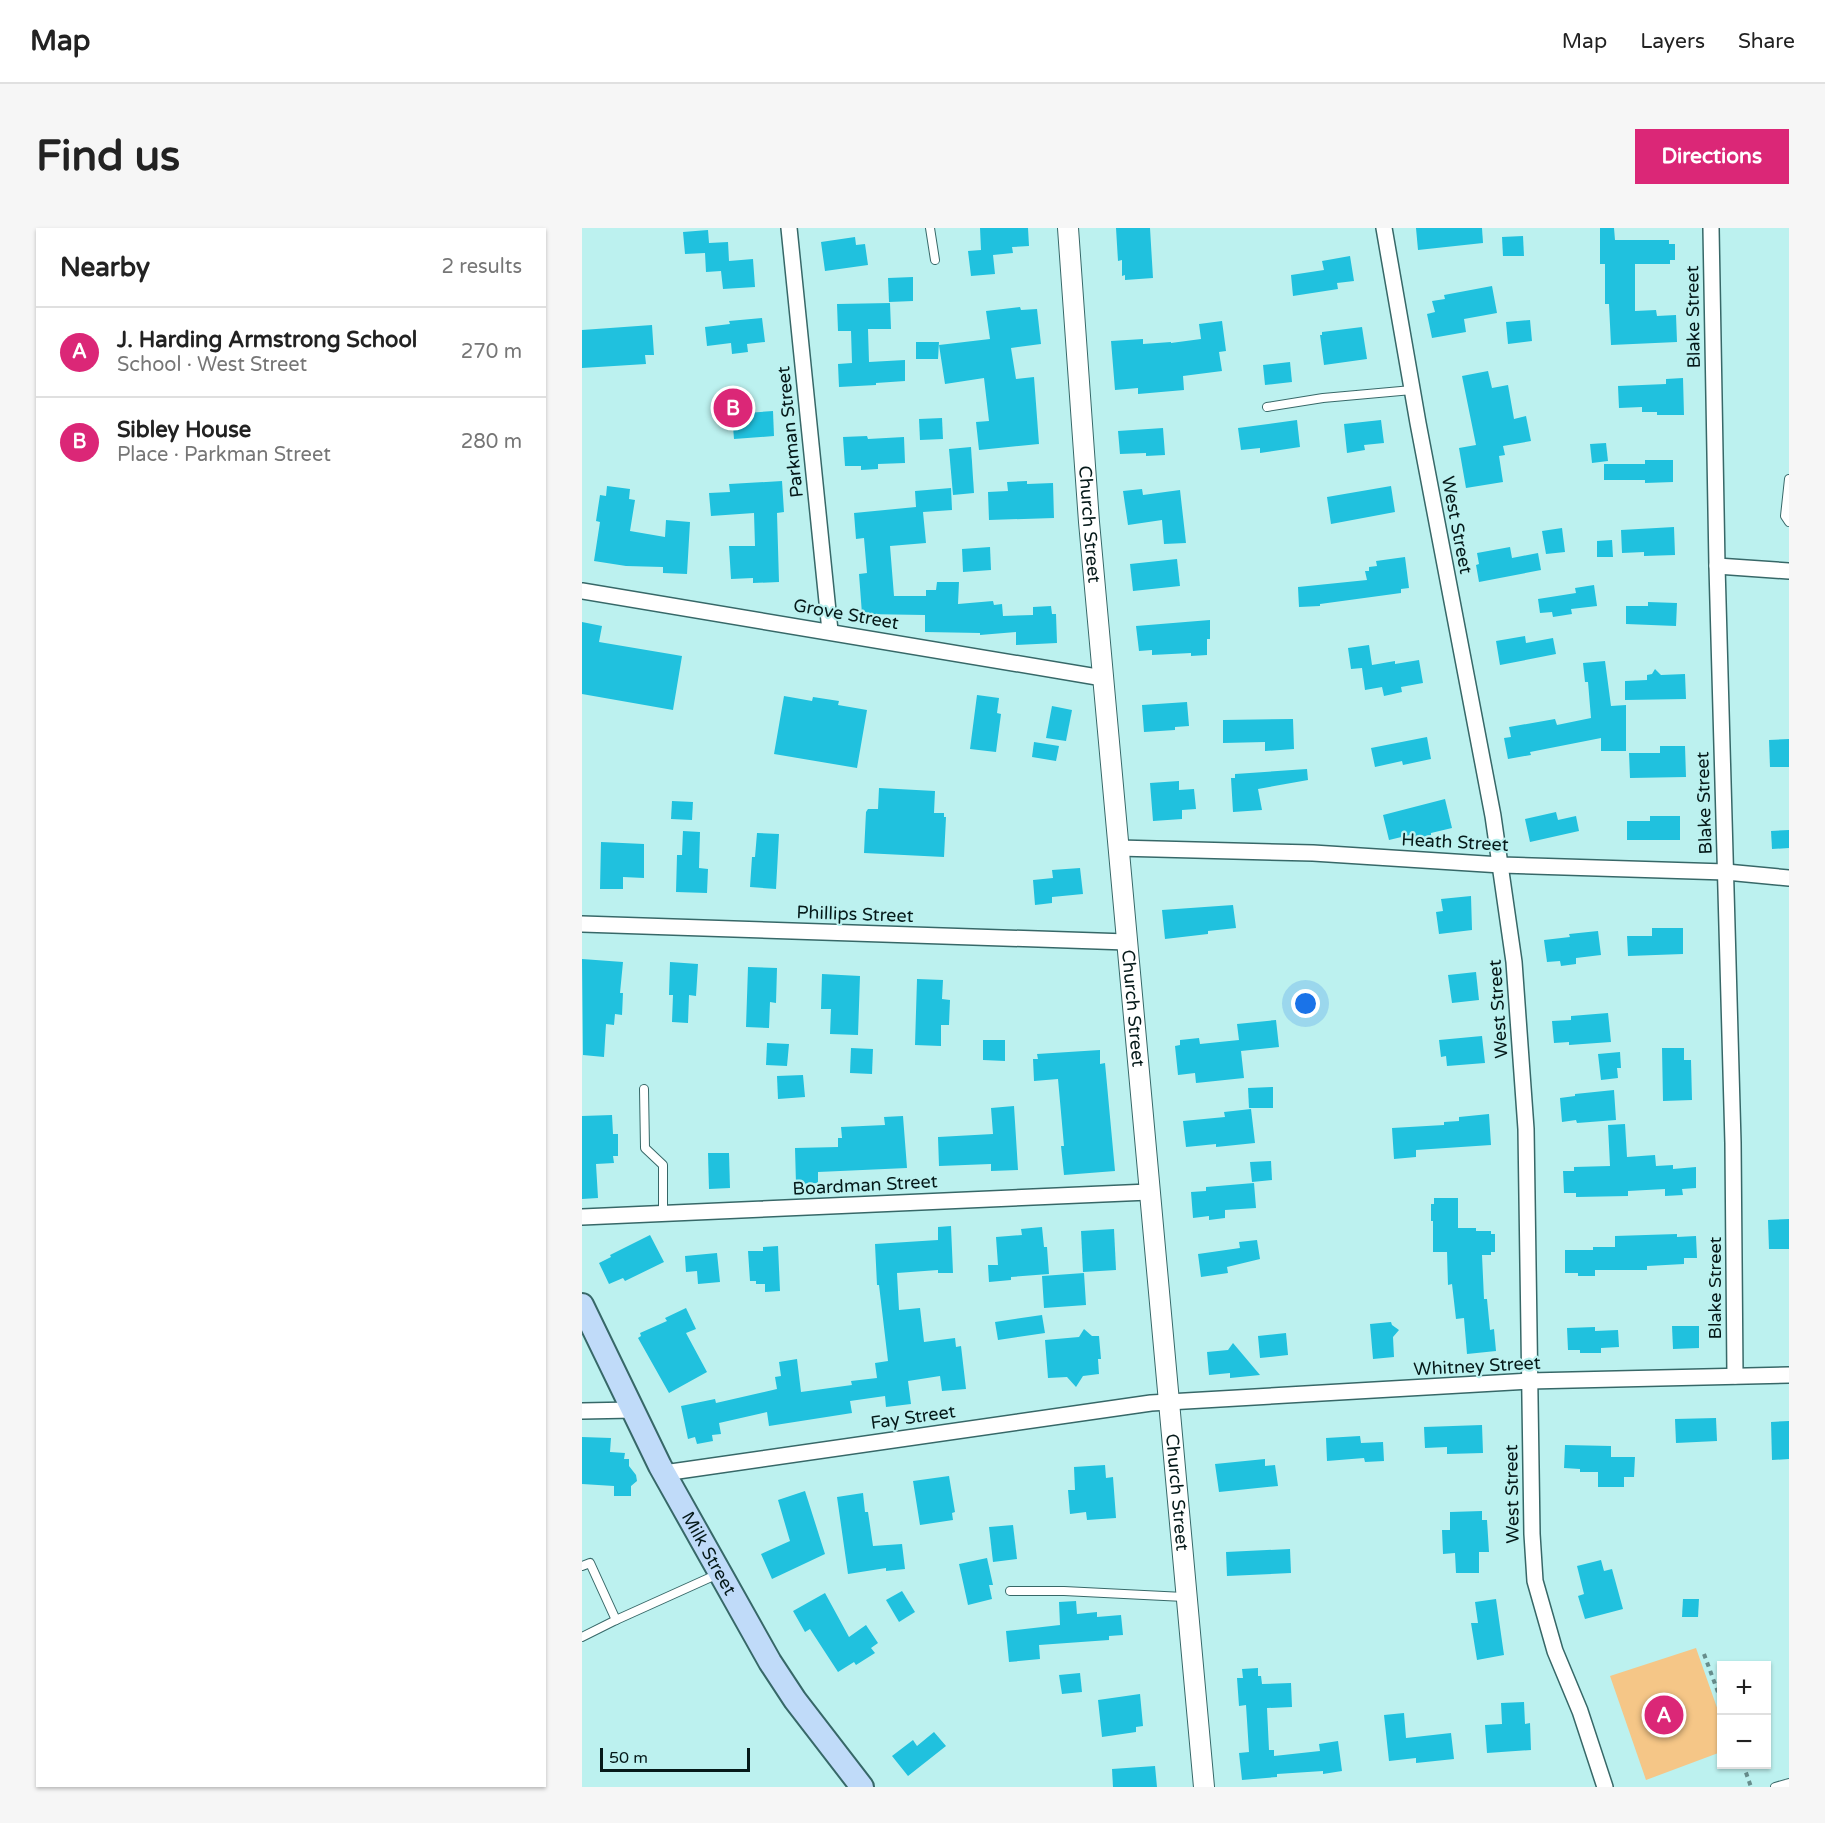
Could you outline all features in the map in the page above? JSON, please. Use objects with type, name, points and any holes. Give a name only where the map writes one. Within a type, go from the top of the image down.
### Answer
[{"type":"main road","name":"Milk Street","points":[[582,1305],[664,1473],[770,1662],[795,1700],[862,1787]]},
{"type":"street","name":"Parkman Street","points":[[789,228],[830,631]]},
{"type":"street","name":"Church Street","points":[[1068,228],[1086,477],[1118,848],[1204,1787]]},
{"type":"street","name":"West Street","points":[[1384,228],[1501,865],[1514,962],[1526,1129],[1529,1381],[1535,1581],[1555,1651],[1580,1711],[1605,1787]]},
{"type":"street","name":"Blake Street","points":[[1711,228],[1733,1143],[1735,1376]]},
{"type":"street","points":[[1718,566],[1789,571]]},
{"type":"street","name":"Grove Street","points":[[582,591],[1104,678]]},
{"type":"street","name":"Heath Street","points":[[1118,848],[1314,854],[1501,865],[1726,872],[1789,878]]},
{"type":"street","name":"Phillips Street","points":[[582,924],[1127,942]]},
{"type":"street","name":"Boardman Street","points":[[582,1217],[1149,1192]]},
{"type":"street","name":"Whitney Street","points":[[1168,1402],[1529,1381],[1789,1375]]},
{"type":"street","name":"Fay Street","points":[[664,1473],[1106,1408],[1168,1402]]},
{"type":"street","points":[[582,1411],[633,1410]]},
{"type":"lane","points":[[930,228],[935,260]]},
{"type":"lane","points":[[1267,406],[1323,398],[1412,390]]},
{"type":"lane","points":[[1789,479],[1785,516],[1789,522]]},
{"type":"lane","points":[[644,1089],[645,1148],[663,1165],[663,1214]]},
{"type":"lane","points":[[582,1566],[590,1563],[616,1620]]},
{"type":"lane","points":[[582,1637],[719,1574]]},
{"type":"lane","points":[[1010,1591],[1064,1591],[1186,1597]]},
{"type":"lane","points":[[1775,1787],[1789,1783]]},
{"type":"path","points":[[1704,1654],[1717,1689]]},
{"type":"path","points":[[1745,1769],[1751,1787]]},
{"type":"shaded area","points":[[1696,1648],[1717,1708],[1717,1753],[1646,1780],[1610,1676]]},
{"type":"building","points":[[980,228],[1028,228],[1029,246],[1012,247],[1013,253],[993,255],[995,274],[971,276],[968,251],[981,250]]},
{"type":"building","points":[[1116,228],[1150,228],[1153,278],[1125,280],[1125,275],[1122,276],[1122,260],[1118,261]]},
{"type":"building","points":[[1416,228],[1482,228],[1483,243],[1418,250]]},
{"type":"building","points":[[1600,228],[1614,228],[1615,240],[1669,240],[1669,244],[1675,244],[1675,260],[1670,260],[1670,264],[1635,264],[1635,311],[1656,310],[1657,316],[1676,315],[1677,342],[1611,345],[1609,304],[1605,304],[1605,264],[1600,264]]},
{"type":"building","points":[[708,230],[709,243],[728,242],[729,261],[753,259],[755,287],[723,289],[721,271],[706,272],[705,253],[685,254],[683,232]]},
{"type":"building","points":[[1523,236],[1524,256],[1503,256],[1502,237]]},
{"type":"building","points":[[855,237],[856,245],[865,244],[868,265],[825,271],[821,242]]},
{"type":"building","points":[[1350,256],[1354,281],[1337,283],[1338,289],[1293,296],[1291,275],[1324,270],[1322,261]]},
{"type":"building","points":[[913,277],[913,301],[889,302],[888,278]]},
{"type":"building","points":[[1492,286],[1497,313],[1464,319],[1466,332],[1432,338],[1427,314],[1435,312],[1432,301],[1445,299],[1444,295]]},
{"type":"building","points":[[890,303],[891,329],[868,329],[869,362],[905,360],[905,381],[839,387],[838,364],[852,363],[851,331],[838,331],[837,304]]},
{"type":"building","points":[[1020,307],[1021,310],[1037,309],[1041,344],[1011,348],[1016,379],[1034,377],[1039,444],[979,450],[976,422],[989,421],[984,378],[945,384],[939,345],[990,339],[986,311]]},
{"type":"building","points":[[762,318],[765,342],[747,344],[748,352],[732,354],[731,343],[707,346],[705,327],[730,324],[729,321]]},
{"type":"building","points":[[1530,320],[1532,341],[1508,344],[1506,322]]},
{"type":"building","points":[[1222,321],[1226,351],[1219,352],[1222,371],[1183,376],[1184,390],[1138,394],[1138,388],[1115,390],[1111,341],[1143,339],[1143,344],[1201,339],[1199,324]]},
{"type":"building","points":[[652,325],[654,355],[645,355],[646,364],[582,368],[582,330]]},
{"type":"building","points":[[1362,327],[1367,359],[1324,365],[1320,335],[1322,332]]},
{"type":"building","points":[[916,342],[939,342],[938,359],[916,359]]},
{"type":"building","points":[[1290,362],[1292,382],[1265,385],[1263,365]]},
{"type":"building","points":[[1488,371],[1492,388],[1508,385],[1514,419],[1526,416],[1531,441],[1503,446],[1505,455],[1499,456],[1503,482],[1466,488],[1459,448],[1476,445],[1462,376]]},
{"type":"building","points":[[1683,378],[1684,415],[1657,415],[1657,412],[1642,412],[1642,407],[1619,408],[1618,386],[1666,384],[1666,379]]},
{"type":"building","points":[[773,411],[774,436],[734,439],[732,414]]},
{"type":"building","points":[[942,418],[943,439],[920,440],[919,419]]},
{"type":"building","points":[[1297,420],[1300,447],[1260,453],[1260,448],[1241,450],[1238,428]]},
{"type":"building","points":[[1381,420],[1384,443],[1364,445],[1365,450],[1347,453],[1344,424]]},
{"type":"building","points":[[1163,428],[1165,455],[1120,454],[1118,431]]},
{"type":"building","points":[[867,436],[868,439],[904,437],[905,463],[878,464],[878,469],[861,470],[861,466],[845,466],[843,437]]},
{"type":"building","points":[[1606,443],[1608,461],[1592,463],[1590,444]]},
{"type":"building","points":[[971,447],[974,493],[953,495],[949,449]]},
{"type":"building","points":[[1645,460],[1673,460],[1673,482],[1645,483],[1645,480],[1604,480],[1604,464],[1645,464]]},
{"type":"building","points":[[782,481],[784,512],[777,513],[779,582],[753,583],[753,578],[731,579],[729,546],[755,546],[754,513],[711,516],[709,493],[730,492],[729,484]]},
{"type":"building","points":[[1027,481],[1027,484],[1053,483],[1054,518],[989,520],[988,492],[1008,491],[1007,482]]},
{"type":"building","points":[[607,486],[630,489],[629,499],[635,500],[630,531],[665,537],[666,520],[690,522],[687,574],[663,573],[663,567],[626,566],[594,561],[600,522],[596,521],[600,495],[606,496]]},
{"type":"building","points":[[1391,486],[1395,512],[1331,524],[1327,497]]},
{"type":"building","points":[[951,488],[952,510],[923,512],[926,543],[890,546],[894,596],[926,596],[926,590],[936,590],[937,582],[959,582],[958,604],[993,601],[994,605],[1002,604],[1003,616],[1033,615],[1033,607],[1051,606],[1052,614],[1056,614],[1057,643],[1016,645],[1016,632],[980,635],[980,633],[925,632],[925,615],[862,614],[859,574],[867,573],[864,538],[856,539],[854,513],[916,507],[915,491]]},
{"type":"building","points":[[1142,489],[1143,495],[1180,490],[1186,543],[1164,544],[1162,520],[1128,525],[1123,491]]},
{"type":"building","points":[[1674,527],[1675,555],[1644,556],[1644,552],[1622,553],[1621,530]]},
{"type":"building","points":[[1562,528],[1565,552],[1546,554],[1542,531]]},
{"type":"building","points":[[1612,540],[1613,557],[1597,557],[1597,541]]},
{"type":"building","points":[[990,547],[991,570],[963,572],[962,549]]},
{"type":"building","points":[[1510,547],[1512,558],[1538,553],[1541,570],[1479,582],[1476,565],[1479,564],[1477,553]]},
{"type":"building","points":[[1405,557],[1409,588],[1401,589],[1401,593],[1320,604],[1320,606],[1299,607],[1298,587],[1367,580],[1365,571],[1369,571],[1369,567],[1377,566],[1376,561]]},
{"type":"building","points":[[1177,559],[1180,586],[1133,591],[1130,564]]},
{"type":"building","points":[[1594,585],[1597,606],[1571,609],[1572,614],[1553,617],[1552,612],[1540,613],[1538,599],[1576,593],[1575,588]]},
{"type":"building","points":[[1648,602],[1677,603],[1676,626],[1626,624],[1626,606],[1648,606]]},
{"type":"building","points":[[1210,620],[1207,655],[1191,656],[1191,653],[1152,655],[1152,650],[1139,651],[1136,626]]},
{"type":"building","points":[[582,622],[602,626],[599,642],[682,656],[673,710],[582,694]]},
{"type":"building","points":[[1525,636],[1526,643],[1553,638],[1556,654],[1500,665],[1496,641]]},
{"type":"building","points":[[1369,645],[1372,665],[1419,660],[1423,683],[1401,687],[1402,692],[1384,696],[1382,687],[1365,690],[1362,668],[1351,669],[1348,648]]},
{"type":"building","points":[[1605,661],[1611,706],[1626,705],[1626,751],[1601,751],[1601,738],[1530,752],[1531,755],[1508,759],[1504,738],[1511,737],[1509,727],[1555,719],[1557,725],[1591,718],[1588,682],[1585,682],[1583,663]]},
{"type":"building","points":[[1655,669],[1661,675],[1685,674],[1686,699],[1625,700],[1625,681],[1647,680],[1647,675],[1652,674]]},
{"type":"building","points":[[977,695],[999,698],[997,713],[1001,714],[996,752],[970,749]]},
{"type":"building","points":[[784,696],[812,701],[813,697],[839,701],[838,705],[867,710],[857,768],[774,754]]},
{"type":"building","points":[[1187,702],[1189,726],[1175,727],[1175,730],[1144,732],[1142,705]]},
{"type":"building","points":[[1052,706],[1072,710],[1066,741],[1046,738]]},
{"type":"building","points":[[1293,719],[1294,749],[1265,751],[1265,742],[1223,743],[1223,720]]},
{"type":"building","points":[[1427,737],[1431,759],[1403,765],[1402,761],[1375,767],[1371,748]]},
{"type":"building","points":[[1789,739],[1789,767],[1770,767],[1769,740]]},
{"type":"building","points":[[1034,742],[1059,746],[1056,761],[1032,757]]},
{"type":"building","points":[[1660,746],[1685,746],[1686,777],[1630,778],[1629,753],[1660,753]]},
{"type":"building","points":[[1307,769],[1308,780],[1258,789],[1262,810],[1233,812],[1231,778],[1235,778],[1235,774]]},
{"type":"building","points":[[1179,781],[1179,790],[1194,789],[1196,809],[1182,810],[1182,819],[1153,821],[1150,783]]},
{"type":"building","points":[[879,788],[935,791],[934,813],[944,813],[946,817],[944,857],[864,853],[866,812],[868,809],[878,809]]},
{"type":"building","points":[[1445,799],[1452,828],[1415,839],[1414,834],[1389,840],[1383,815]]},
{"type":"building","points":[[672,801],[693,802],[692,820],[671,819]]},
{"type":"building","points":[[1556,812],[1558,820],[1576,816],[1579,831],[1530,842],[1525,819]]},
{"type":"building","points":[[1650,816],[1680,816],[1680,840],[1627,840],[1627,821],[1650,821]]},
{"type":"building","points":[[1789,830],[1789,848],[1772,849],[1771,831]]},
{"type":"building","points":[[683,831],[700,832],[699,868],[708,869],[707,893],[676,892],[677,855],[682,855]]},
{"type":"building","points":[[757,833],[779,834],[776,889],[750,887],[752,857],[755,857]]},
{"type":"building","points":[[601,842],[644,844],[644,878],[623,877],[623,889],[600,889]]},
{"type":"building","points":[[1080,868],[1083,894],[1052,897],[1052,903],[1035,905],[1033,880],[1053,878],[1052,870]]},
{"type":"building","points":[[1471,896],[1472,930],[1439,934],[1436,912],[1443,911],[1441,899]]},
{"type":"building","points":[[1233,905],[1236,928],[1165,939],[1162,910]]},
{"type":"building","points":[[1652,928],[1683,928],[1683,954],[1628,956],[1627,936],[1652,936]]},
{"type":"building","points":[[1598,931],[1601,955],[1576,958],[1576,964],[1561,966],[1560,961],[1547,962],[1544,940],[1570,937],[1569,934]]},
{"type":"building","points":[[582,959],[623,962],[620,993],[623,993],[622,1015],[615,1014],[614,1025],[606,1024],[604,1057],[583,1055]]},
{"type":"building","points":[[670,962],[698,964],[696,996],[689,995],[688,1023],[672,1022],[673,995],[669,995]]},
{"type":"building","points":[[748,967],[777,968],[776,1003],[770,1002],[769,1028],[746,1027]]},
{"type":"building","points":[[1476,972],[1479,1000],[1452,1003],[1448,975]]},
{"type":"building","points":[[822,974],[860,976],[858,1035],[830,1034],[831,1009],[821,1009]]},
{"type":"building","points":[[917,979],[943,980],[942,999],[950,1000],[949,1025],[941,1025],[941,1046],[915,1045]]},
{"type":"building","points":[[1608,1013],[1611,1042],[1569,1045],[1569,1042],[1554,1043],[1552,1021],[1571,1020],[1571,1016]]},
{"type":"building","points":[[1276,1020],[1279,1047],[1241,1051],[1244,1078],[1196,1083],[1195,1073],[1178,1075],[1175,1046],[1180,1045],[1180,1040],[1199,1038],[1200,1044],[1239,1040],[1237,1024]]},
{"type":"building","points":[[1482,1036],[1485,1063],[1447,1066],[1446,1056],[1441,1057],[1439,1040]]},
{"type":"building","points":[[983,1040],[1005,1040],[1005,1061],[983,1060]]},
{"type":"building","points":[[767,1043],[789,1044],[787,1066],[766,1065]]},
{"type":"building","points":[[851,1048],[873,1049],[872,1074],[850,1073]]},
{"type":"building","points":[[1662,1048],[1684,1048],[1684,1060],[1691,1060],[1692,1100],[1663,1101]]},
{"type":"building","points":[[1100,1050],[1100,1064],[1105,1063],[1115,1171],[1064,1175],[1061,1146],[1064,1146],[1058,1079],[1034,1081],[1033,1059],[1038,1059],[1037,1054]]},
{"type":"building","points":[[1620,1052],[1621,1068],[1617,1068],[1618,1078],[1601,1080],[1598,1054]]},
{"type":"building","points":[[803,1075],[805,1097],[778,1099],[777,1076]]},
{"type":"building","points":[[1273,1087],[1273,1108],[1249,1108],[1248,1088]]},
{"type":"building","points":[[1614,1090],[1616,1120],[1562,1122],[1560,1098]]},
{"type":"building","points":[[1014,1106],[1018,1170],[991,1171],[991,1164],[939,1166],[938,1137],[993,1134],[991,1108]]},
{"type":"building","points":[[1251,1109],[1255,1143],[1186,1147],[1183,1121],[1225,1117],[1224,1112]]},
{"type":"building","points":[[1489,1114],[1491,1145],[1416,1150],[1416,1157],[1394,1159],[1392,1128],[1444,1125],[1444,1122],[1459,1121],[1459,1117]]},
{"type":"building","points":[[612,1115],[613,1134],[618,1134],[618,1156],[613,1156],[614,1163],[596,1164],[598,1198],[582,1199],[582,1116]]},
{"type":"building","points":[[903,1116],[907,1168],[818,1172],[818,1183],[796,1184],[795,1148],[838,1147],[838,1138],[842,1138],[841,1127],[885,1125],[884,1117]]},
{"type":"building","points":[[1625,1124],[1627,1157],[1655,1155],[1656,1166],[1673,1165],[1673,1169],[1696,1167],[1696,1188],[1682,1189],[1683,1195],[1665,1196],[1665,1189],[1628,1191],[1628,1196],[1576,1197],[1576,1193],[1564,1193],[1563,1171],[1574,1171],[1574,1167],[1610,1166],[1608,1125]]},
{"type":"building","points":[[708,1153],[729,1153],[730,1188],[709,1189]]},
{"type":"building","points":[[1271,1161],[1272,1180],[1252,1182],[1250,1162]]},
{"type":"building","points":[[1254,1183],[1256,1208],[1225,1210],[1225,1218],[1209,1220],[1209,1216],[1193,1218],[1191,1192],[1206,1191],[1206,1187]]},
{"type":"building","points":[[1434,1198],[1458,1198],[1458,1228],[1476,1228],[1476,1231],[1491,1231],[1491,1234],[1495,1234],[1495,1252],[1491,1252],[1491,1255],[1482,1255],[1484,1299],[1487,1299],[1490,1330],[1494,1329],[1496,1351],[1467,1354],[1464,1318],[1456,1319],[1452,1284],[1448,1285],[1447,1252],[1433,1252],[1431,1204],[1434,1204]]},
{"type":"building","points":[[1789,1219],[1789,1249],[1769,1249],[1768,1220]]},
{"type":"building","points":[[951,1226],[953,1273],[938,1273],[938,1270],[897,1273],[899,1310],[920,1308],[924,1342],[955,1338],[956,1347],[961,1346],[966,1389],[942,1391],[940,1376],[908,1381],[911,1404],[886,1407],[885,1396],[850,1401],[852,1413],[769,1426],[767,1412],[719,1423],[721,1434],[712,1435],[713,1441],[697,1444],[695,1437],[688,1439],[681,1406],[715,1399],[716,1403],[777,1389],[775,1377],[781,1376],[779,1362],[797,1359],[801,1392],[852,1385],[851,1381],[877,1378],[875,1363],[888,1361],[879,1285],[877,1285],[875,1244],[938,1240],[938,1227]]},
{"type":"building","points":[[1042,1227],[1044,1247],[1047,1247],[1049,1274],[1011,1277],[1011,1280],[989,1282],[988,1265],[998,1265],[996,1237],[1022,1235],[1021,1229]]},
{"type":"building","points":[[1114,1229],[1116,1270],[1083,1272],[1081,1231]]},
{"type":"building","points":[[1677,1234],[1677,1237],[1696,1236],[1697,1258],[1684,1258],[1684,1264],[1647,1266],[1647,1270],[1595,1270],[1595,1276],[1565,1273],[1565,1250],[1615,1247],[1615,1236]]},
{"type":"building","points":[[650,1235],[664,1262],[625,1281],[623,1278],[609,1284],[599,1263]]},
{"type":"building","points":[[1257,1240],[1260,1259],[1227,1267],[1228,1273],[1201,1277],[1198,1254],[1240,1248],[1239,1242]]},
{"type":"building","points":[[778,1246],[780,1291],[765,1292],[765,1284],[750,1281],[748,1251],[763,1251],[763,1247]]},
{"type":"building","points":[[717,1253],[720,1282],[698,1284],[697,1271],[686,1272],[685,1256]]},
{"type":"building","points":[[1084,1273],[1086,1305],[1044,1308],[1042,1276]]},
{"type":"building","points":[[686,1308],[696,1329],[686,1333],[707,1372],[669,1393],[638,1338],[641,1336],[640,1333],[667,1321],[665,1318]]},
{"type":"building","points":[[1042,1315],[1045,1333],[998,1340],[995,1322]]},
{"type":"building","points":[[1391,1322],[1399,1330],[1393,1337],[1394,1357],[1373,1359],[1370,1324]]},
{"type":"building","points":[[1672,1326],[1699,1326],[1699,1348],[1673,1349]]},
{"type":"building","points":[[1595,1327],[1595,1331],[1618,1330],[1619,1347],[1601,1348],[1601,1353],[1580,1353],[1580,1350],[1568,1350],[1567,1328]]},
{"type":"building","points":[[1084,1329],[1092,1336],[1099,1336],[1101,1359],[1098,1359],[1099,1374],[1083,1376],[1076,1387],[1067,1377],[1048,1378],[1045,1340],[1079,1337]]},
{"type":"building","points":[[1286,1333],[1288,1355],[1260,1358],[1258,1336]]},
{"type":"building","points":[[1233,1343],[1260,1375],[1230,1378],[1230,1373],[1209,1375],[1207,1352],[1228,1350]]},
{"type":"building","points":[[1716,1418],[1717,1441],[1676,1443],[1675,1419]]},
{"type":"building","points":[[1789,1421],[1789,1459],[1772,1460],[1771,1422]]},
{"type":"building","points":[[1482,1425],[1483,1453],[1447,1454],[1447,1447],[1425,1448],[1424,1427]]},
{"type":"building","points":[[1360,1436],[1361,1443],[1383,1442],[1384,1461],[1365,1462],[1364,1458],[1327,1461],[1326,1438]]},
{"type":"building","points":[[582,1437],[611,1438],[610,1452],[625,1453],[624,1459],[629,1459],[629,1466],[636,1475],[637,1481],[631,1486],[631,1496],[614,1496],[614,1486],[582,1484]]},
{"type":"building","points":[[1565,1445],[1611,1446],[1611,1457],[1635,1457],[1634,1477],[1624,1477],[1624,1487],[1598,1487],[1598,1472],[1580,1472],[1580,1469],[1564,1468]]},
{"type":"building","points":[[1265,1459],[1265,1466],[1275,1465],[1278,1486],[1219,1492],[1215,1464]]},
{"type":"building","points":[[1105,1465],[1106,1478],[1113,1477],[1116,1518],[1087,1520],[1086,1512],[1070,1514],[1068,1490],[1075,1490],[1074,1467]]},
{"type":"building","points":[[949,1476],[955,1512],[952,1513],[953,1520],[920,1525],[913,1481]]},
{"type":"building","points":[[805,1491],[825,1554],[772,1579],[761,1554],[790,1541],[778,1500]]},
{"type":"building","points":[[863,1493],[873,1546],[902,1544],[905,1569],[886,1571],[886,1568],[848,1574],[837,1497]]},
{"type":"building","points":[[1482,1511],[1482,1520],[1487,1520],[1489,1552],[1479,1552],[1479,1573],[1456,1573],[1455,1553],[1443,1554],[1442,1530],[1450,1530],[1450,1512]]},
{"type":"building","points":[[1013,1525],[1017,1559],[993,1562],[989,1527]]},
{"type":"building","points":[[1290,1549],[1291,1573],[1227,1576],[1226,1552]]},
{"type":"building","points":[[987,1558],[993,1585],[989,1585],[992,1599],[968,1605],[959,1564]]},
{"type":"building","points":[[1601,1560],[1604,1571],[1612,1569],[1623,1609],[1585,1619],[1578,1596],[1584,1594],[1577,1566]]},
{"type":"building","points":[[902,1591],[915,1612],[899,1622],[886,1600]]},
{"type":"building","points":[[825,1593],[849,1637],[866,1625],[878,1643],[871,1648],[875,1653],[856,1665],[854,1662],[838,1672],[810,1629],[805,1632],[793,1611]]},
{"type":"building","points":[[1496,1599],[1504,1655],[1477,1660],[1471,1623],[1478,1623],[1475,1602]]},
{"type":"building","points":[[1683,1599],[1699,1599],[1698,1617],[1682,1617]]},
{"type":"building","points":[[1076,1601],[1077,1614],[1097,1612],[1097,1617],[1121,1615],[1123,1635],[1109,1636],[1109,1640],[1039,1645],[1040,1659],[1009,1662],[1006,1631],[1060,1625],[1059,1602]]},
{"type":"building","points":[[1258,1668],[1258,1676],[1261,1676],[1262,1684],[1291,1683],[1292,1707],[1267,1708],[1269,1750],[1274,1750],[1274,1756],[1320,1751],[1319,1744],[1338,1741],[1342,1771],[1323,1774],[1323,1771],[1277,1774],[1277,1777],[1242,1780],[1239,1753],[1249,1752],[1246,1705],[1239,1706],[1237,1678],[1243,1678],[1242,1669]]},
{"type":"building","points":[[1080,1673],[1082,1692],[1062,1694],[1059,1675]]},
{"type":"building","points":[[1140,1694],[1143,1726],[1136,1727],[1136,1732],[1102,1737],[1098,1700]]},
{"type":"building","points":[[1524,1702],[1525,1724],[1530,1723],[1531,1750],[1487,1753],[1485,1725],[1502,1724],[1501,1703]]},
{"type":"building","points":[[1404,1713],[1406,1738],[1451,1733],[1454,1759],[1416,1763],[1416,1758],[1389,1761],[1384,1715]]},
{"type":"building","points":[[934,1732],[946,1746],[908,1776],[892,1756],[913,1740],[917,1746]]},
{"type":"building","points":[[1155,1766],[1157,1787],[1113,1787],[1112,1769]]},
{"type":"place","name":"Sibley House","points":[[733,408]]},
{"type":"place","name":"J. Harding Armstrong School","points":[[1664,1715]]}]
